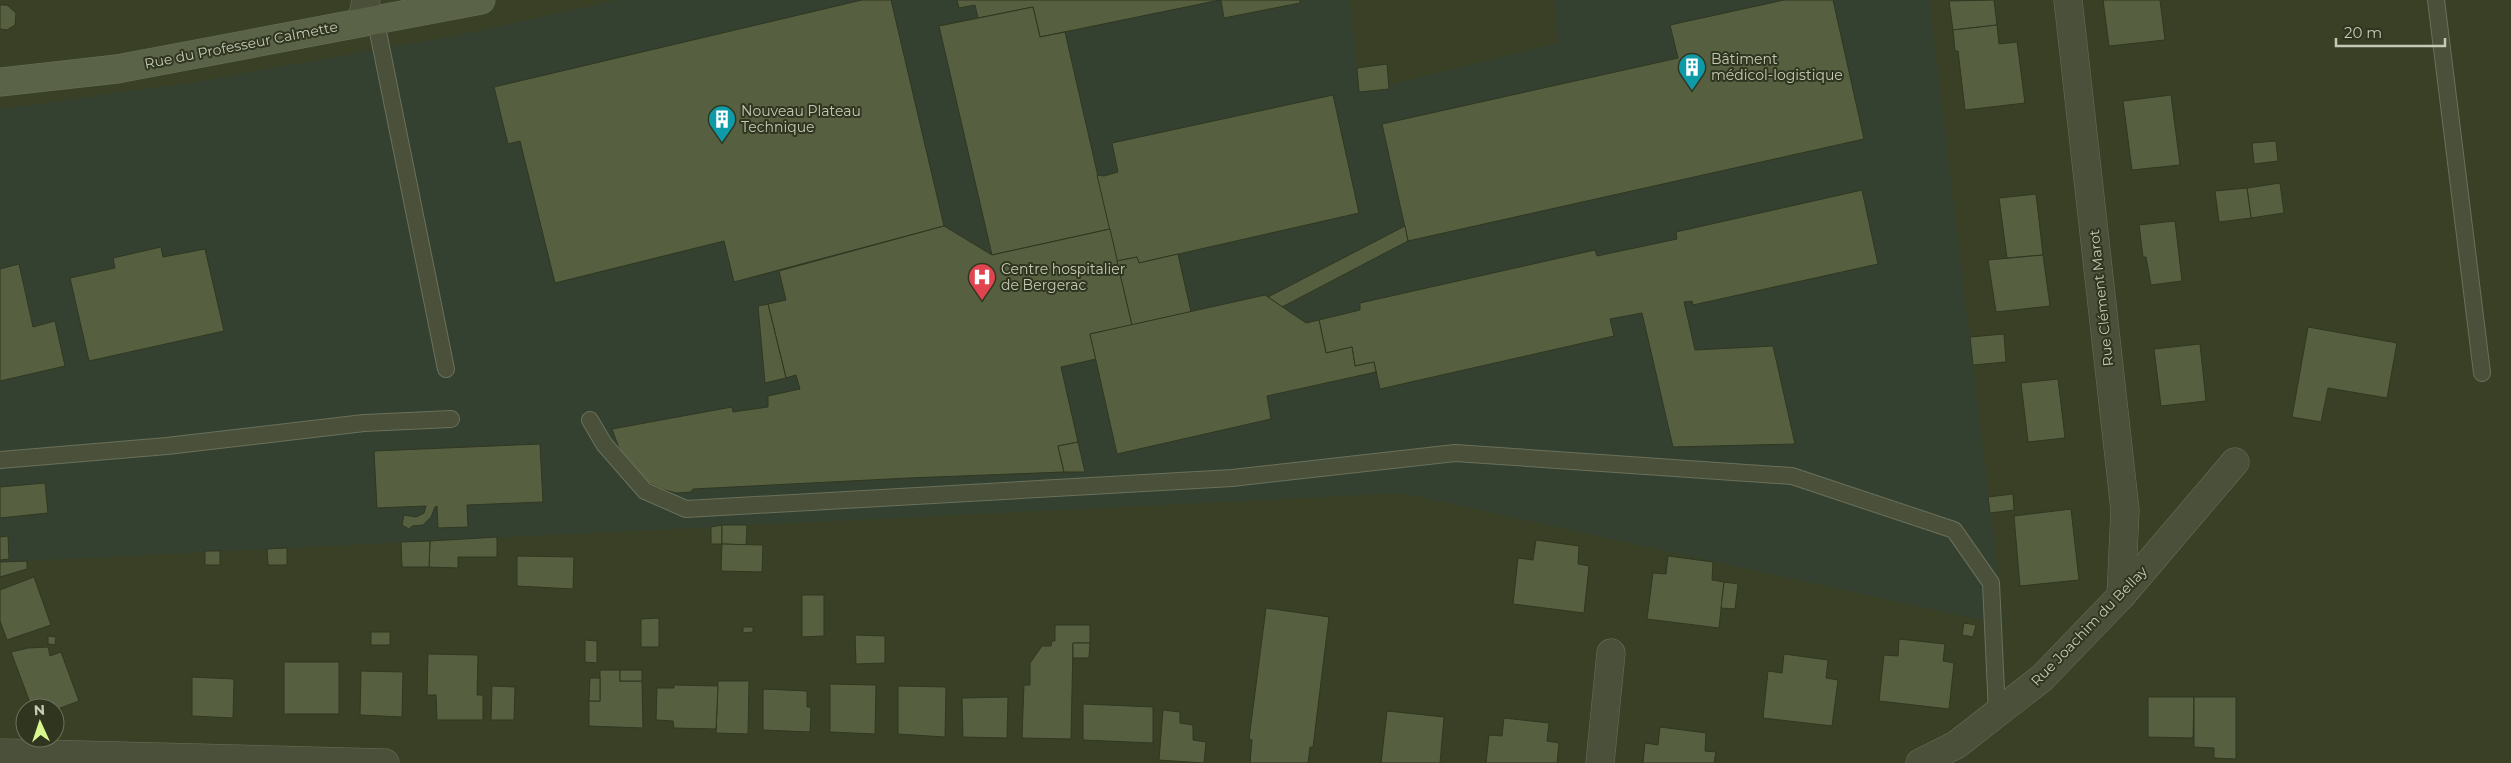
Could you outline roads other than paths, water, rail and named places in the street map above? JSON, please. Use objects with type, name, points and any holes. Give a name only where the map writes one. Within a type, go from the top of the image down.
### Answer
[{"type":"main road","name":"Rue du Professeur Calmette","points":[[0,82],[117,69],[368,14],[481,0]]},
{"type":"street","name":"Rue Clément Marot","points":[[2068,0],[2125,510],[2122,596]]},
{"type":"street","name":"Rue Joachim du Bellay","points":[[1920,763],[1961,754],[1997,713],[2042,678],[2122,596],[2236,462]]},
{"type":"street","points":[[1600,763],[1611,653]]},
{"type":"street","points":[[4,753],[385,763]]},
{"type":"lane","points":[[2436,0],[2482,373]]},
{"type":"lane","points":[[368,14],[446,369]]},
{"type":"lane","points":[[0,460],[175,445],[364,423],[451,418]]},
{"type":"lane","points":[[590,420],[604,444],[645,491],[686,508],[1232,478],[1455,452],[1792,476],[1954,530],[1991,583],[1997,713]]},
{"type":"place","name":"Bâtiment médicol-logistique","points":[[1692,91]]},
{"type":"place","name":"Nouveau Plateau Technique","points":[[722,143]]},
{"type":"place","name":"Centre hospitalier de Bergerac","points":[[982,301]]}]
